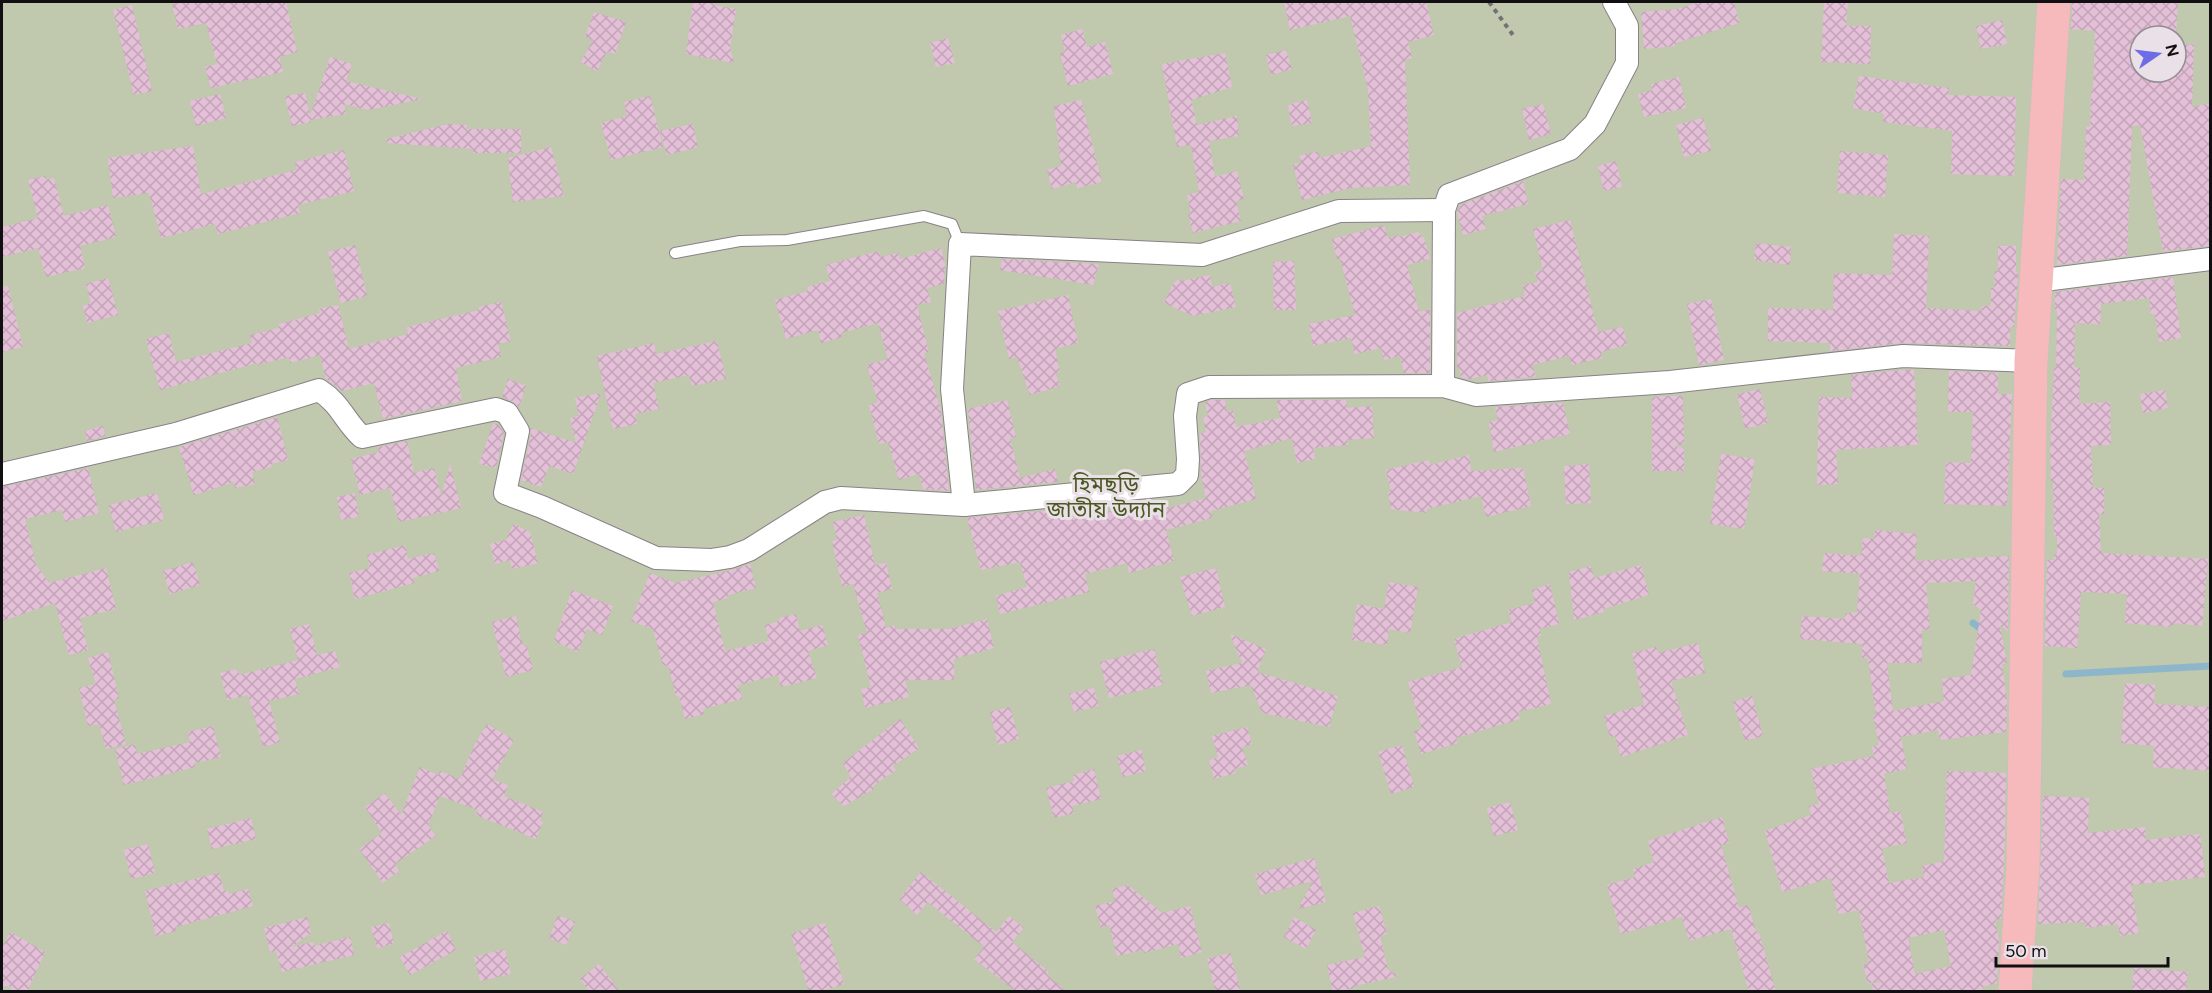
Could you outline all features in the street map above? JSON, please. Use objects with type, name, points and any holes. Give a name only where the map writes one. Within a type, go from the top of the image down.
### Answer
[{"type":"main road","points":[[2015,992],[2023,866],[2031,361],[2054,2]]},
{"type":"street","points":[[1443,386],[1444,210],[1449,195],[1570,149],[1595,124],[1627,63],[1627,26],[1614,2]]},
{"type":"street","points":[[964,505],[952,389],[960,244],[1202,255],[1339,211],[1444,210]]},
{"type":"street","points":[[2036,281],[2211,259]]},
{"type":"street","points":[[2,474],[176,434],[319,390],[338,404],[356,432],[362,437],[496,409],[507,413],[518,431],[505,493],[656,558],[711,560],[730,557],[749,550],[825,502],[841,498],[964,505],[1178,484],[1186,475],[1187,467],[1185,416],[1188,394],[1209,387],[1443,386],[1476,394],[1670,382],[1903,356],[2031,361]]},
{"type":"lane","points":[[675,253],[740,241],[787,240],[924,216],[952,224],[960,244]]},
{"type":"path","points":[[1489,2],[1513,35]]},
{"type":"green space","name":"হিমছড়ি জাতীয় উদ্যান","points":[[2,2],[2210,2],[2210,991],[2,992]]},
{"type":"building","points":[[286,2],[297,52],[279,57],[283,72],[211,88],[205,67],[217,64],[206,23],[178,29],[172,4]]},
{"type":"building","points":[[693,2],[713,2],[713,5],[736,9],[730,48],[734,63],[686,54]]},
{"type":"building","points":[[1284,2],[1426,2],[1434,35],[1408,42],[1412,58],[1405,60],[1410,185],[1350,188],[1302,200],[1293,164],[1301,163],[1299,156],[1318,151],[1320,158],[1371,146],[1368,89],[1350,16],[1290,30]]},
{"type":"building","points":[[1701,2],[1734,2],[1739,23],[1676,43],[1676,46],[1644,49],[1641,12],[1677,9]]},
{"type":"building","points":[[1824,2],[1848,2],[1846,26],[1871,26],[1870,64],[1821,62]]},
{"type":"building","points":[[2072,2],[2178,2],[2177,24],[2128,24],[2128,84],[2188,84],[2188,45],[2194,45],[2192,107],[2211,103],[2211,246],[2163,251],[2140,125],[2132,126],[2127,256],[2057,265],[2061,179],[2084,180],[2086,126],[2090,127],[2091,91],[2093,91],[2095,31],[2071,29]]},
{"type":"building","points":[[132,5],[152,91],[134,95],[113,10]]},
{"type":"building","points":[[594,12],[626,22],[615,54],[607,51],[597,71],[581,62],[593,40],[585,37]]},
{"type":"building","points":[[2002,20],[2007,44],[1981,49],[1976,26]]},
{"type":"building","points":[[1082,29],[1087,47],[1105,42],[1113,74],[1068,86],[1060,53],[1065,52],[1061,35]]},
{"type":"building","points":[[948,38],[955,63],[936,67],[930,43]]},
{"type":"building","points":[[1286,50],[1292,69],[1271,75],[1266,55]]},
{"type":"building","points":[[1225,53],[1232,87],[1191,100],[1197,125],[1237,116],[1239,136],[1209,141],[1215,177],[1237,171],[1244,199],[1236,201],[1241,221],[1193,233],[1188,214],[1191,214],[1187,195],[1199,192],[1191,145],[1177,147],[1162,64]]},
{"type":"building","points":[[330,57],[352,64],[346,81],[422,99],[369,110],[344,104],[346,114],[310,120],[311,122],[292,126],[285,96],[305,93],[310,116]]},
{"type":"building","points":[[1859,76],[1949,88],[1948,95],[2016,97],[2014,176],[1951,174],[1952,131],[1883,122],[1884,114],[1853,108]]},
{"type":"building","points":[[1679,77],[1686,108],[1644,117],[1638,94],[1653,90],[1651,84]]},
{"type":"building","points":[[220,94],[226,118],[196,126],[190,101]]},
{"type":"building","points":[[650,96],[663,147],[611,160],[601,123],[627,116],[624,102]]},
{"type":"building","points":[[1081,100],[1102,182],[1077,188],[1076,182],[1052,189],[1047,170],[1061,166],[1054,106]]},
{"type":"building","points":[[1307,100],[1312,123],[1292,126],[1288,105]]},
{"type":"building","points":[[1543,104],[1551,134],[1529,140],[1522,109]]},
{"type":"building","points":[[1703,118],[1711,151],[1684,157],[1676,125]]},
{"type":"building","points":[[448,124],[467,125],[466,129],[521,129],[521,153],[473,153],[473,149],[387,143],[386,139]]},
{"type":"building","points":[[693,124],[698,147],[667,155],[660,131]]},
{"type":"building","points":[[193,146],[201,194],[297,170],[295,162],[344,150],[354,191],[298,205],[300,213],[218,234],[215,224],[161,238],[149,193],[113,198],[108,158]]},
{"type":"building","points":[[551,147],[564,196],[513,202],[508,158]]},
{"type":"building","points":[[1840,151],[1888,155],[1885,197],[1837,193]]},
{"type":"building","points":[[1616,161],[1622,187],[1604,191],[1598,166]]},
{"type":"building","points":[[45,176],[46,180],[54,178],[64,216],[108,205],[116,237],[80,246],[85,268],[46,277],[38,248],[2,257],[2,227],[38,218],[28,180]]},
{"type":"building","points":[[1523,181],[1528,204],[1482,216],[1486,229],[1463,235],[1457,213],[1460,205]]},
{"type":"building","points":[[1570,220],[1598,332],[1623,327],[1627,345],[1601,352],[1602,358],[1572,365],[1569,356],[1532,365],[1536,377],[1488,381],[1487,375],[1470,379],[1461,377],[1459,367],[1457,368],[1457,313],[1525,296],[1523,285],[1538,282],[1535,272],[1543,270],[1533,229]]},
{"type":"building","points":[[1384,225],[1388,238],[1419,232],[1421,238],[1424,237],[1430,259],[1407,265],[1419,312],[1430,309],[1430,373],[1404,373],[1400,356],[1384,360],[1381,348],[1355,354],[1351,338],[1313,346],[1309,324],[1355,315],[1340,258],[1337,259],[1332,239]]},
{"type":"building","points":[[1894,234],[1929,236],[1926,308],[1982,311],[1982,306],[1991,306],[1991,288],[1994,288],[1995,271],[1998,271],[1998,246],[2016,246],[2018,276],[2014,327],[2010,327],[2010,346],[1903,343],[1830,351],[1830,343],[1768,341],[1768,308],[1833,310],[1834,273],[1892,275]]},
{"type":"building","points":[[1756,243],[1791,247],[1790,265],[1754,260]]},
{"type":"building","points":[[355,245],[367,296],[341,303],[328,252]]},
{"type":"building","points":[[941,248],[945,264],[944,284],[927,288],[931,302],[917,305],[929,352],[924,353],[941,411],[949,491],[923,489],[919,474],[899,480],[888,442],[879,444],[869,405],[878,403],[867,365],[888,359],[878,323],[841,333],[842,337],[821,343],[818,330],[786,339],[775,300],[808,291],[807,287],[830,281],[826,265],[879,251],[880,257],[898,253],[900,259]]},
{"type":"building","points":[[1002,259],[1099,264],[1093,285],[1000,270]]},
{"type":"building","points":[[1294,261],[1296,310],[1274,310],[1273,262]]},
{"type":"building","points":[[1210,275],[1212,287],[1230,283],[1236,307],[1193,316],[1164,303],[1178,279],[1182,281]]},
{"type":"building","points":[[2173,277],[2181,338],[2159,342],[2155,314],[2151,315],[2149,298],[2101,304],[2100,324],[2075,323],[2074,367],[2080,368],[2079,404],[2110,402],[2111,445],[2091,446],[2093,488],[2104,488],[2104,514],[2099,514],[2101,553],[2208,559],[2202,626],[2173,623],[2172,627],[2125,623],[2127,594],[2081,592],[2077,648],[2045,646],[2047,560],[2054,560],[2054,554],[2057,554],[2050,453],[2054,367],[2056,367],[2055,292]]},
{"type":"building","points":[[108,278],[118,315],[87,323],[83,306],[91,303],[86,284]]},
{"type":"building","points":[[8,286],[23,347],[2,352],[2,287]]},
{"type":"building","points":[[1068,295],[1078,343],[1055,349],[1060,372],[1055,373],[1060,386],[1030,395],[1017,357],[1009,359],[998,311]]},
{"type":"building","points":[[1711,299],[1724,360],[1699,365],[1687,304]]},
{"type":"building","points":[[501,302],[511,341],[498,344],[501,357],[456,368],[462,401],[383,419],[374,383],[342,391],[326,379],[320,355],[290,363],[289,357],[257,365],[257,363],[160,390],[146,339],[169,333],[176,362],[252,343],[250,335],[279,328],[279,324],[320,313],[319,309],[338,305],[349,349],[408,334],[407,327],[479,310],[479,307]]},
{"type":"building","points":[[717,341],[726,379],[692,386],[689,375],[653,383],[659,409],[635,414],[637,424],[613,429],[597,356],[654,343],[656,354]]},
{"type":"building","points":[[1914,370],[1918,445],[1836,450],[1838,484],[1817,485],[1819,397],[1852,398],[1851,375]]},
{"type":"building","points":[[1949,371],[1998,373],[1998,394],[2012,394],[2007,506],[1944,504],[1946,462],[1971,463],[1973,412],[1948,412]]},
{"type":"building","points":[[508,379],[526,386],[519,407],[502,397]]},
{"type":"building","points":[[1760,389],[1768,423],[1745,429],[1737,394]]},
{"type":"building","points":[[2165,390],[2168,408],[2143,413],[2140,394]]},
{"type":"building","points":[[601,393],[573,474],[549,466],[541,487],[521,480],[531,434],[530,428],[576,443],[570,418],[579,416],[575,398]]},
{"type":"building","points":[[1683,396],[1684,444],[1674,446],[1684,448],[1684,471],[1652,471],[1652,397]]},
{"type":"building","points":[[1007,400],[1016,437],[1010,438],[1020,478],[1055,469],[1058,482],[976,490],[968,409]]},
{"type":"building","points":[[1211,400],[1225,400],[1227,412],[1233,410],[1236,427],[1280,418],[1277,400],[1346,400],[1347,408],[1372,406],[1374,438],[1347,440],[1348,445],[1313,448],[1315,459],[1297,463],[1292,438],[1244,451],[1256,499],[1211,511],[1212,518],[1166,530],[1174,561],[1129,573],[1127,563],[1085,574],[1089,592],[1000,614],[996,596],[1027,587],[1020,562],[981,570],[967,518],[1065,509],[1067,518],[1103,510],[1104,513],[1150,500],[1158,500],[1161,510],[1206,498],[1201,475],[1200,434],[1206,432],[1203,417],[1208,416],[1205,403]]},
{"type":"building","points":[[1563,403],[1570,434],[1494,452],[1489,422],[1498,420],[1495,407]]},
{"type":"building","points":[[277,417],[288,460],[252,472],[255,484],[235,488],[234,482],[194,495],[179,447]]},
{"type":"building","points":[[493,424],[498,424],[504,433],[496,468],[479,464]]},
{"type":"building","points":[[103,426],[105,436],[87,441],[85,431]]},
{"type":"building","points":[[407,441],[414,473],[434,468],[441,496],[450,464],[461,508],[399,522],[390,488],[360,495],[351,459],[379,452],[378,447]]},
{"type":"building","points":[[1721,454],[1755,459],[1744,529],[1710,524]]},
{"type":"building","points":[[1469,455],[1471,471],[1523,468],[1531,506],[1486,517],[1481,496],[1427,509],[1426,513],[1391,509],[1388,492],[1391,492],[1386,470],[1429,460],[1430,465]]},
{"type":"building","points":[[1589,464],[1591,503],[1566,504],[1564,466]]},
{"type":"building","points":[[88,468],[99,513],[65,522],[62,510],[25,519],[36,565],[49,583],[106,568],[116,609],[80,618],[88,650],[69,655],[55,603],[2,621],[2,487]]},
{"type":"building","points":[[157,493],[164,520],[116,532],[109,505]]},
{"type":"building","points":[[355,493],[359,517],[341,520],[337,497]]},
{"type":"building","points":[[864,515],[875,565],[886,563],[892,589],[877,593],[886,628],[894,625],[895,629],[949,629],[987,619],[994,648],[954,659],[954,680],[905,680],[909,697],[865,708],[861,689],[871,687],[858,635],[867,633],[853,584],[842,586],[832,541],[837,540],[833,522]]},
{"type":"building","points":[[513,524],[530,532],[538,563],[512,569],[510,560],[495,564],[490,544],[506,540]]},
{"type":"building","points":[[1875,530],[1917,534],[1915,561],[2009,556],[2008,631],[2000,625],[2007,663],[2002,664],[2007,702],[2006,732],[1940,740],[1938,730],[1901,737],[1907,769],[1884,774],[1890,813],[1900,811],[1907,843],[1882,848],[1889,883],[1924,877],[1922,866],[1944,861],[1947,771],[2006,773],[2001,919],[1995,920],[1999,941],[1997,983],[1982,987],[1983,992],[1873,992],[1872,984],[1880,980],[1868,984],[1863,965],[1869,963],[1859,910],[1838,914],[1831,878],[1782,892],[1765,831],[1811,815],[1809,806],[1819,804],[1811,769],[1874,756],[1872,747],[1879,745],[1873,716],[1876,715],[1868,658],[1862,658],[1862,644],[1800,639],[1802,616],[1845,619],[1845,614],[1857,612],[1860,574],[1822,571],[1824,553],[1861,556],[1863,538],[1874,539]],"holes":[[[1976,581],[1973,604],[1981,610],[1971,675],[1942,679],[1944,701],[1893,711],[1887,663],[1922,663],[1922,630],[1930,629],[1926,583]],[[1944,930],[1951,966],[1915,974],[1908,938]]]},
{"type":"building","points":[[405,545],[408,559],[434,553],[439,571],[413,578],[414,583],[355,599],[349,573],[370,568],[367,555]]},
{"type":"building","points":[[193,562],[200,585],[170,594],[163,571]]},
{"type":"building","points":[[750,564],[756,588],[728,595],[728,598],[713,602],[725,651],[769,641],[765,625],[780,621],[779,618],[796,614],[800,631],[822,625],[828,645],[808,651],[817,678],[781,687],[778,675],[738,685],[742,699],[703,709],[704,714],[685,719],[668,665],[663,666],[653,629],[631,621],[650,573],[675,583]]},
{"type":"building","points":[[1641,565],[1649,595],[1603,609],[1604,612],[1574,620],[1569,572],[1591,566],[1594,578]]},
{"type":"building","points":[[1216,568],[1225,607],[1192,616],[1180,577]]},
{"type":"building","points":[[1389,582],[1418,587],[1410,633],[1389,629],[1387,645],[1352,640],[1357,604],[1384,609]]},
{"type":"building","points":[[1550,584],[1559,624],[1539,629],[1541,635],[1537,637],[1551,704],[1518,712],[1520,719],[1456,738],[1458,743],[1421,754],[1414,731],[1422,729],[1408,682],[1462,667],[1454,639],[1512,622],[1508,610],[1535,603],[1532,590]]},
{"type":"building","points":[[572,590],[613,606],[602,635],[587,629],[578,652],[554,641]]},
{"type":"building","points":[[516,616],[519,639],[527,647],[533,670],[506,677],[492,622]]},
{"type":"building","points":[[309,624],[317,655],[335,651],[340,667],[295,679],[299,694],[269,701],[280,742],[263,747],[248,695],[227,700],[220,673],[237,669],[239,675],[298,660],[290,629]]},
{"type":"building","points":[[1230,634],[1266,649],[1257,672],[1338,696],[1329,727],[1262,713],[1251,685],[1211,693],[1206,671],[1242,663]]},
{"type":"building","points":[[1698,643],[1705,673],[1671,681],[1688,735],[1621,757],[1615,736],[1610,737],[1604,716],[1644,705],[1632,653],[1656,647],[1658,653]]},
{"type":"building","points":[[1154,649],[1163,685],[1109,698],[1100,662]]},
{"type":"building","points":[[108,652],[119,698],[114,700],[126,744],[106,749],[99,724],[88,726],[79,688],[96,684],[88,658]]},
{"type":"building","points":[[2125,683],[2155,685],[2154,704],[2211,707],[2211,771],[2153,767],[2154,746],[2121,743]]},
{"type":"building","points":[[1094,688],[1099,706],[1074,712],[1069,694]]},
{"type":"building","points":[[1752,696],[1763,736],[1745,741],[1733,702]]},
{"type":"building","points":[[1010,707],[1019,739],[998,745],[990,712]]},
{"type":"building","points":[[900,719],[919,748],[893,766],[896,770],[873,786],[874,789],[844,806],[831,794],[851,777],[843,763]]},
{"type":"building","points":[[487,724],[514,740],[492,779],[508,785],[504,796],[543,812],[540,821],[543,822],[536,839],[476,815],[478,810],[440,796],[428,825],[436,836],[395,864],[399,871],[383,883],[359,849],[382,833],[365,807],[385,793],[401,815],[420,767],[438,775],[440,771],[460,779],[475,744]]},
{"type":"building","points":[[213,726],[221,757],[194,763],[195,767],[124,785],[115,749],[135,744],[137,754],[190,742],[188,732]]},
{"type":"building","points":[[1247,727],[1252,744],[1242,747],[1248,765],[1234,769],[1236,773],[1214,779],[1209,760],[1218,758],[1212,736]]},
{"type":"building","points":[[1402,745],[1414,787],[1391,794],[1378,752]]},
{"type":"building","points":[[1141,750],[1146,771],[1123,777],[1117,756]]},
{"type":"building","points":[[1094,769],[1101,799],[1072,806],[1074,813],[1054,818],[1046,788],[1074,781],[1073,775]]},
{"type":"building","points":[[2043,796],[2089,798],[2088,833],[2145,827],[2146,840],[2200,834],[2205,877],[2131,885],[2139,933],[2120,936],[2118,924],[2086,928],[2085,922],[2038,924]]},
{"type":"building","points":[[1510,802],[1518,830],[1494,836],[1487,808]]},
{"type":"building","points":[[1722,817],[1729,843],[1721,845],[1739,908],[1748,905],[1757,934],[1759,933],[1776,992],[1749,992],[1731,929],[1689,941],[1682,917],[1621,934],[1607,885],[1635,877],[1633,869],[1654,862],[1648,841]]},
{"type":"building","points":[[251,818],[256,839],[212,849],[207,829]]},
{"type":"building","points":[[148,844],[155,873],[131,879],[124,850]]},
{"type":"building","points":[[1314,858],[1326,902],[1298,909],[1313,881],[1261,895],[1255,874]]},
{"type":"building","points":[[921,872],[996,932],[1009,916],[1024,928],[1012,942],[1049,972],[1047,975],[1067,992],[1017,992],[974,959],[984,947],[928,902],[917,915],[899,899]]},
{"type":"building","points":[[219,873],[224,891],[228,890],[229,894],[248,889],[253,906],[176,927],[176,931],[156,936],[145,891]]},
{"type":"building","points":[[1128,885],[1162,913],[1190,906],[1202,952],[1181,958],[1178,944],[1144,953],[1143,950],[1117,956],[1109,925],[1101,928],[1095,906],[1115,901],[1112,889]]},
{"type":"building","points":[[1379,906],[1387,934],[1380,936],[1388,970],[1399,976],[1333,992],[1327,965],[1365,957],[1353,913]]},
{"type":"building","points":[[558,915],[575,922],[566,945],[549,938]]},
{"type":"building","points":[[307,917],[311,933],[291,947],[313,942],[314,946],[350,937],[354,955],[282,972],[276,951],[270,952],[264,928]]},
{"type":"building","points":[[1294,917],[1316,930],[1306,949],[1284,937]]},
{"type":"building","points":[[389,923],[394,944],[377,948],[371,927]]},
{"type":"building","points":[[825,923],[844,984],[820,992],[809,992],[791,934]]},
{"type":"building","points":[[447,931],[456,950],[410,975],[400,957]]},
{"type":"building","points":[[10,932],[45,952],[27,992],[11,992],[11,986],[2,986],[2,948]]},
{"type":"building","points":[[505,949],[511,974],[480,981],[474,957]]},
{"type":"building","points":[[1230,953],[1241,992],[1216,992],[1207,959]]},
{"type":"building","points":[[599,964],[620,992],[590,992],[580,979]]},
{"type":"building","points":[[2134,968],[2188,972],[2186,992],[2132,992]]},
{"type":"waterway","points":[[1973,623],[1985,632]]},
{"type":"waterway","points":[[2066,674],[2210,666]]}]
